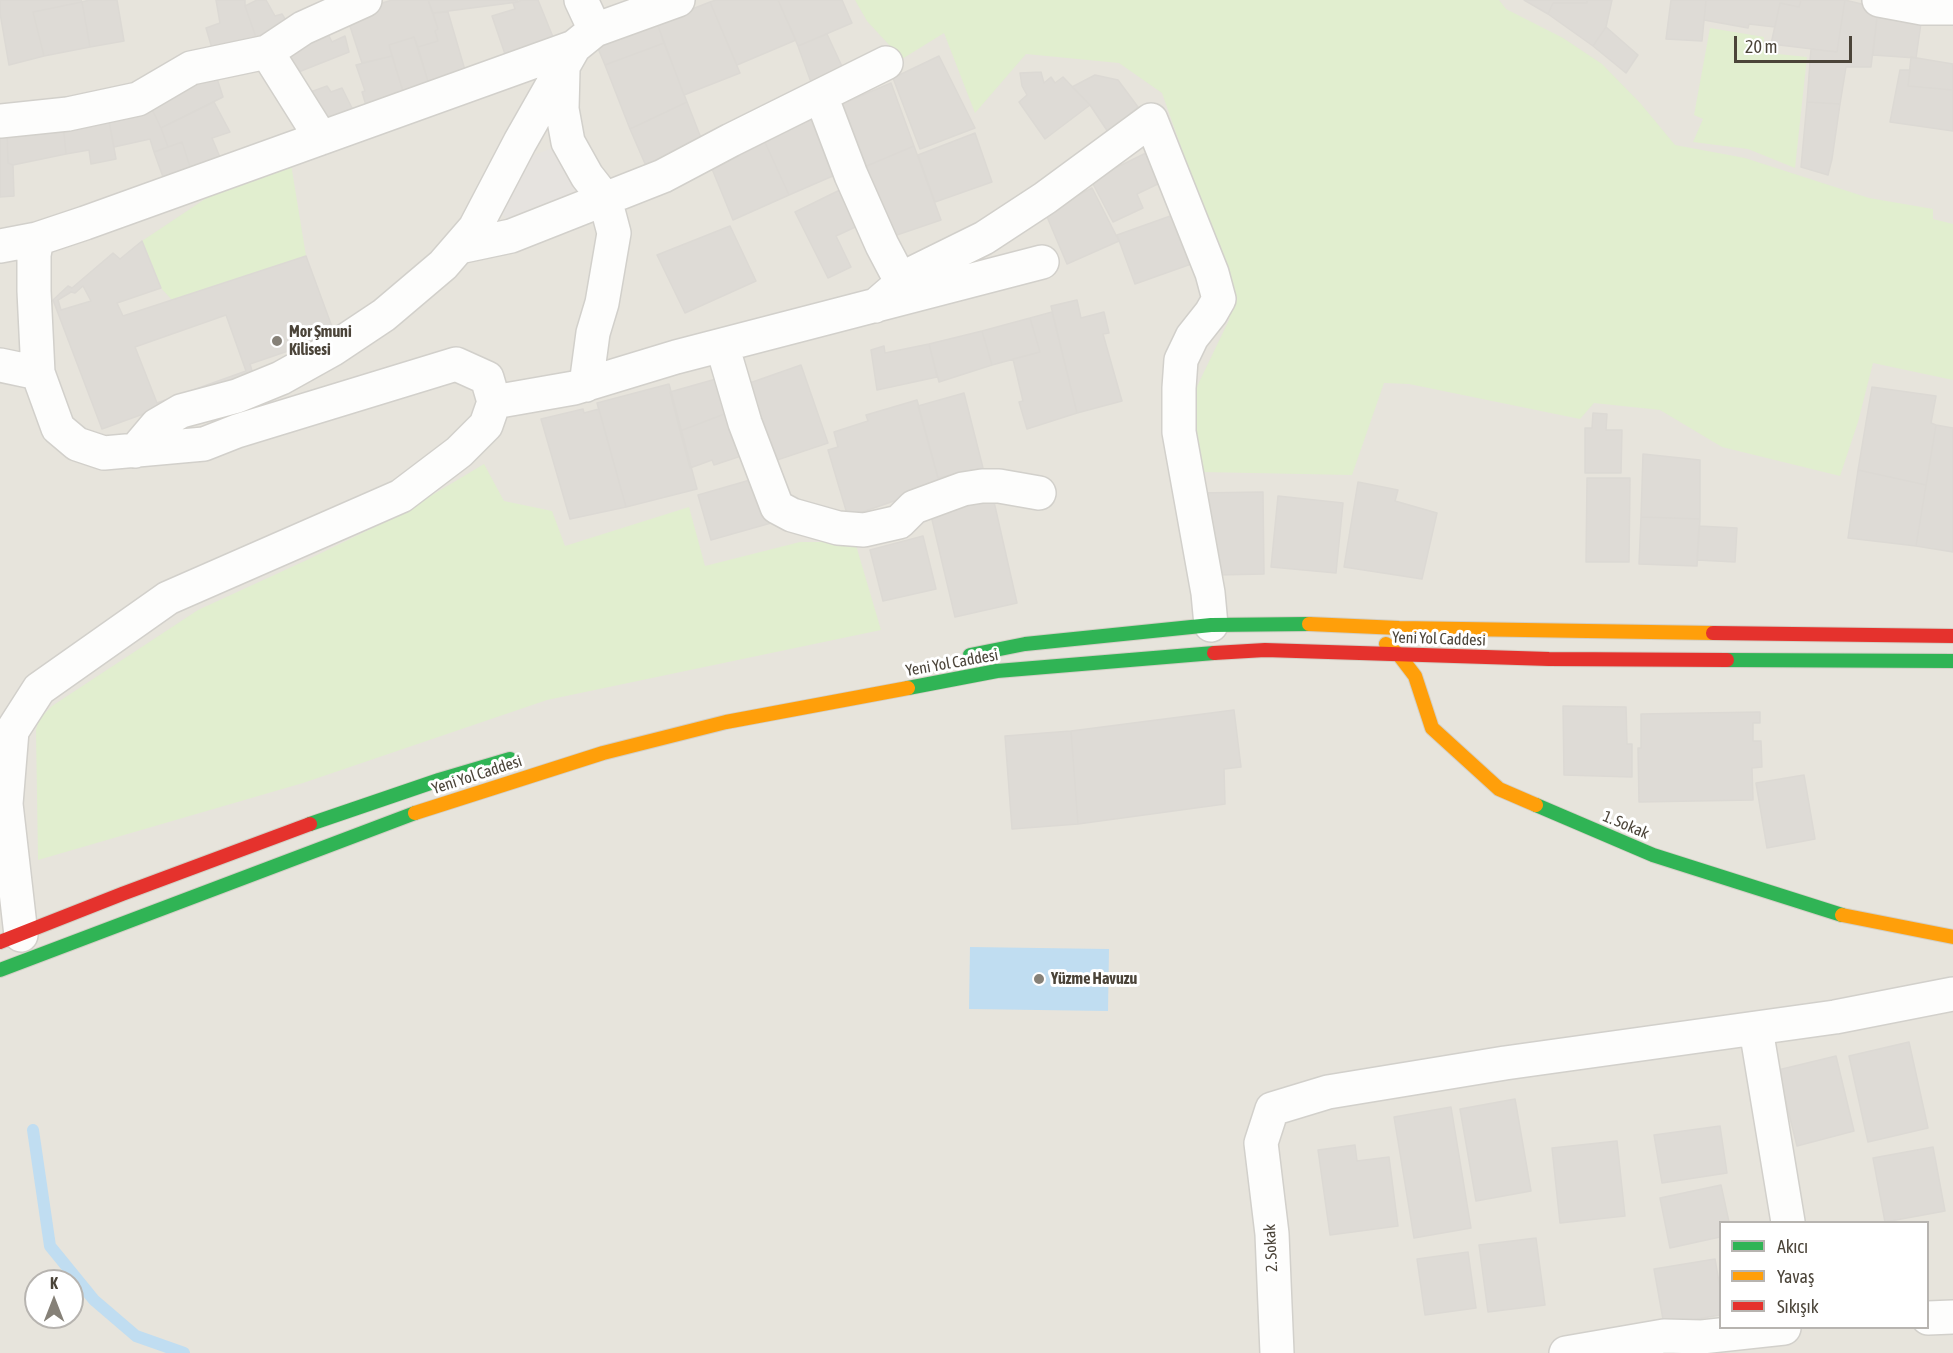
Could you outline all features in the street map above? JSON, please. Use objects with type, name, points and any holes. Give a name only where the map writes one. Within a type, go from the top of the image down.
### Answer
[{"type":"main road","name":"Yeni Yol Caddesi","points":[[957,657],[1025,644],[1211,625],[1308,624],[1953,636]]},
{"type":"main road","name":"1. Sokak","points":[[1364,626],[1399,655],[1415,676],[1432,728],[1499,789],[1653,855],[1824,910],[1953,937]]},
{"type":"main road","name":"Yeni Yol Caddesi","points":[[0,970],[440,804],[603,753],[726,722],[997,671],[1159,656],[1265,650],[1572,659],[1953,661]]},
{"type":"main road","name":"Yeni Yol Caddesi","points":[[10,921],[122,894],[288,832],[439,780],[526,755]]},
{"type":"street","points":[[0,121],[69,114],[138,99],[191,68],[267,52],[303,28],[365,0]]},
{"type":"street","points":[[581,0],[577,47],[562,109],[568,141],[587,176],[605,199],[614,233],[602,303],[593,333],[586,385]]},
{"type":"street","points":[[0,246],[37,239],[577,47],[678,0]]},
{"type":"street","points":[[1879,0],[1922,8],[1953,8]]},
{"type":"street","points":[[135,451],[157,425],[180,411],[237,396],[281,378],[333,349],[384,315],[443,265],[475,228],[520,142],[577,47]]},
{"type":"street","points":[[267,52],[321,138]]},
{"type":"street","points":[[459,247],[511,236],[663,176],[886,63]]},
{"type":"street","points":[[821,96],[851,175],[882,245],[902,283]]},
{"type":"street","points":[[875,306],[913,273],[984,238],[1045,198],[1151,120],[1212,273],[1219,299],[1192,337],[1181,360],[1179,388],[1179,432],[1208,593],[1211,625]]},
{"type":"street","points":[[10,921],[6,804],[12,731],[39,689],[168,598],[401,496],[459,452],[486,425],[494,402],[488,378],[456,364],[237,431],[204,444],[104,453],[77,444],[58,428],[38,373],[34,291],[34,255],[37,239]]},
{"type":"street","points":[[494,402],[586,385],[676,357],[1042,262]]},
{"type":"street","points":[[722,345],[745,423],[777,507],[792,515],[838,528],[864,530],[898,522],[914,507],[963,489],[999,486],[1039,493]]},
{"type":"street","points":[[0,365],[38,373]]},
{"type":"street","points":[[1788,1221],[1756,1029],[1835,1017],[1953,994]]},
{"type":"street","name":"2. Sokak","points":[[1277,1353],[1272,1234],[1260,1143],[1272,1109],[1328,1092],[1505,1063],[1756,1029]]},
{"type":"street","points":[[1929,1318],[1953,1317]]},
{"type":"street","points":[[1566,1353],[1664,1336],[1703,1345],[1779,1329]]},
{"type":"shaded area","points":[[0,0],[1953,0],[1953,1353],[0,1353]]},
{"type":"shaded area","points":[[563,144],[585,187],[508,221],[499,210],[521,160]]},
{"type":"green space","points":[[855,0],[1499,0],[1506,9],[1563,38],[1602,64],[1641,104],[1675,145],[1745,158],[1869,198],[1933,209],[1933,219],[1953,224],[1953,380],[1873,363],[1858,422],[1840,476],[1722,447],[1660,410],[1594,403],[1580,419],[1409,384],[1384,383],[1352,475],[1201,472],[1190,401],[1229,320],[1232,292],[1162,93],[1119,63],[1026,54],[975,113],[944,33],[902,59],[867,21]]},
{"type":"green space","points":[[1710,28],[1764,37],[1763,48],[1768,53],[1807,57],[1795,168],[1748,149],[1693,142],[1703,119],[1694,115]]},
{"type":"green space","points":[[291,164],[306,256],[172,300],[161,288],[142,241],[208,197]]},
{"type":"green space","points":[[484,464],[504,501],[552,511],[565,546],[689,507],[705,566],[800,542],[855,542],[881,630],[547,700],[303,783],[38,860],[36,730],[39,719],[52,706],[198,610],[397,516]]},
{"type":"water","name":"Yüzme Havuzu","points":[[970,947],[1109,949],[1108,1011],[969,1009]]},
{"type":"building","points":[[0,0],[81,0],[82,2],[33,12],[44,56],[9,65]]},
{"type":"building","points":[[117,0],[124,41],[90,47],[82,2]]},
{"type":"building","points":[[216,0],[245,0],[258,43],[214,55],[206,28],[220,23]]},
{"type":"building","points":[[257,0],[266,0],[275,16],[282,14],[290,27],[258,43],[245,6]]},
{"type":"building","points":[[392,0],[428,0],[438,29],[435,31],[438,41],[418,47],[414,37],[389,45],[392,56],[362,63],[346,14]]},
{"type":"building","points":[[428,0],[517,0],[518,2],[433,13]]},
{"type":"building","points":[[522,0],[538,0],[555,42],[507,60],[492,16],[515,9],[513,3]]},
{"type":"building","points":[[716,0],[778,0],[796,40],[737,65],[710,2]]},
{"type":"building","points":[[778,0],[842,0],[852,23],[798,46]]},
{"type":"building","points":[[1524,0],[1587,0],[1587,3],[1553,3],[1548,14]]},
{"type":"building","points":[[1587,0],[1612,0],[1606,27],[1593,46],[1548,14],[1553,3],[1587,3]]},
{"type":"building","points":[[1671,0],[1706,0],[1702,41],[1666,39]]},
{"type":"building","points":[[1706,0],[1801,0],[1799,7],[1780,3],[1775,27],[1749,24],[1748,28],[1704,20]]},
{"type":"building","points":[[1801,0],[1845,0],[1837,52],[1771,44],[1780,3],[1799,7]]},
{"type":"building","points":[[1845,0],[1878,8],[1871,67],[1846,67],[1840,104],[1807,102],[1811,49],[1837,52]]},
{"type":"building","points":[[82,2],[90,47],[44,56],[33,12]]},
{"type":"building","points":[[710,2],[740,73],[684,95],[657,23]]},
{"type":"building","points":[[1878,8],[1922,16],[1916,58],[1873,55]]},
{"type":"building","points":[[448,12],[467,77],[430,88],[418,47],[438,41],[435,31],[438,29],[433,13]]},
{"type":"building","points":[[657,23],[664,43],[605,65],[597,46]]},
{"type":"building","points":[[324,26],[332,42],[345,36],[349,52],[296,73],[283,46]]},
{"type":"building","points":[[1606,27],[1638,55],[1626,73],[1593,46]]},
{"type":"building","points":[[827,34],[846,75],[812,85],[798,46]]},
{"type":"building","points":[[414,37],[430,88],[405,98],[389,45]]},
{"type":"building","points":[[664,43],[687,102],[630,129],[605,65]]},
{"type":"building","points":[[392,56],[405,98],[368,112],[362,92],[365,91],[356,65]]},
{"type":"building","points":[[939,56],[975,128],[920,149],[893,78]]},
{"type":"building","points":[[1911,57],[1953,64],[1953,90],[1908,86]]},
{"type":"building","points":[[214,69],[223,97],[161,128],[148,101]]},
{"type":"building","points":[[1900,70],[1910,70],[1908,86],[1953,90],[1953,131],[1890,122]]},
{"type":"building","points":[[1041,72],[1044,83],[1051,77],[1055,83],[1063,77],[1090,105],[1045,139],[1019,102],[1027,95],[1022,86],[1020,73]]},
{"type":"building","points":[[1095,75],[1118,80],[1138,107],[1108,132],[1090,105],[1072,87]]},
{"type":"building","points":[[891,83],[914,146],[862,168],[837,106]]},
{"type":"building","points":[[327,86],[331,92],[342,88],[354,112],[321,125],[305,94]]},
{"type":"building","points":[[214,102],[230,132],[212,138],[224,167],[194,179],[182,142],[168,147],[161,128]]},
{"type":"building","points":[[687,102],[701,138],[649,173],[630,129]]},
{"type":"building","points":[[1807,102],[1840,104],[1828,175],[1801,167]]},
{"type":"building","points":[[151,107],[168,147],[154,152],[150,139],[114,147],[108,116]]},
{"type":"building","points":[[108,116],[116,159],[91,164],[89,150],[66,154],[63,123]]},
{"type":"building","points":[[817,117],[842,172],[789,195],[764,140]]},
{"type":"building","points":[[63,123],[66,154],[13,165],[8,163],[7,128]]},
{"type":"building","points":[[7,128],[8,163],[13,165],[14,196],[0,197],[0,129]]},
{"type":"building","points":[[975,133],[992,182],[935,202],[918,155]]},
{"type":"building","points":[[764,140],[789,195],[733,220],[710,164]]},
{"type":"building","points":[[182,142],[194,179],[167,188],[154,152]]},
{"type":"building","points":[[914,146],[941,220],[891,237],[862,168]]},
{"type":"building","points":[[1150,151],[1164,181],[1137,194],[1143,208],[1113,222],[1091,180]]},
{"type":"building","points":[[846,187],[864,223],[836,236],[851,267],[828,278],[795,212]]},
{"type":"building","points":[[1092,188],[1119,241],[1067,264],[1045,212]]},
{"type":"building","points":[[1176,214],[1194,263],[1135,284],[1117,235]]},
{"type":"building","points":[[730,226],[756,281],[685,313],[657,255]]},
{"type":"building","name":"Mor Şmuni Kilisesi","points":[[142,241],[161,288],[117,303],[123,316],[306,256],[335,335],[250,364],[253,374],[102,429],[53,300],[68,286],[72,288],[113,253],[120,259]],"holes":[[[83,286],[91,301],[61,310],[58,300],[71,292],[75,293]],[[226,315],[246,371],[157,403],[135,347]]]},
{"type":"building","points":[[1077,300],[1081,318],[1104,312],[1109,333],[1103,334],[1122,401],[1077,413],[1051,306]]},
{"type":"building","points":[[1052,312],[1077,413],[1027,429],[1019,402],[1023,401],[1013,359],[1040,352],[1030,318]]},
{"type":"building","points":[[1030,318],[1040,352],[992,365],[982,331]]},
{"type":"building","points":[[982,331],[992,365],[939,382],[929,344]]},
{"type":"building","points":[[929,344],[937,377],[877,390],[871,350],[884,346],[885,353]]},
{"type":"building","points":[[801,365],[828,443],[771,462],[744,385]]},
{"type":"building","points":[[723,377],[735,410],[680,431],[670,392]]},
{"type":"building","points":[[669,384],[697,489],[626,507],[597,403]]},
{"type":"building","points":[[1872,387],[1936,396],[1931,423],[1936,425],[1926,485],[1858,470]]},
{"type":"building","points":[[964,393],[983,468],[938,478],[918,406]]},
{"type":"building","points":[[917,400],[940,485],[848,517],[828,450],[838,447],[834,432],[868,421],[866,415]]},
{"type":"building","points":[[583,409],[584,413],[599,409],[626,507],[570,519],[541,419]]},
{"type":"building","points":[[735,410],[750,453],[714,465],[712,460],[690,468],[680,431]]},
{"type":"building","points":[[1593,413],[1607,414],[1606,430],[1622,430],[1621,473],[1585,473],[1585,428],[1592,428]]},
{"type":"building","points":[[1936,425],[1953,428],[1953,552],[1916,546]]},
{"type":"building","points":[[1643,454],[1700,460],[1700,519],[1641,517]]},
{"type":"building","points":[[1858,470],[1926,485],[1916,546],[1848,538]]},
{"type":"building","points":[[757,478],[771,523],[711,540],[698,495]]},
{"type":"building","points":[[1587,478],[1630,478],[1629,562],[1586,562]]},
{"type":"building","points":[[1358,482],[1398,490],[1395,501],[1437,513],[1422,579],[1344,567]]},
{"type":"building","points":[[1263,492],[1264,574],[1216,575],[1198,493]]},
{"type":"building","points":[[992,493],[1017,603],[955,617],[929,507]]},
{"type":"building","points":[[1278,496],[1343,503],[1336,573],[1271,567]]},
{"type":"building","points":[[1641,517],[1700,519],[1697,566],[1639,564]]},
{"type":"building","points":[[1699,526],[1737,528],[1735,562],[1697,560]]},
{"type":"building","points":[[923,536],[936,589],[883,601],[870,550]]},
{"type":"building","points":[[1563,706],[1626,707],[1627,744],[1632,744],[1632,777],[1564,775]]},
{"type":"building","points":[[1234,710],[1241,767],[1224,769],[1225,804],[1078,824],[1071,731]]},
{"type":"building","points":[[1760,712],[1760,723],[1753,723],[1753,741],[1761,741],[1762,767],[1752,768],[1753,800],[1639,802],[1638,748],[1641,748],[1641,714]]},
{"type":"building","points":[[1071,731],[1078,824],[1012,829],[1005,736]]},
{"type":"building","points":[[1804,775],[1815,839],[1767,848],[1756,783]]},
{"type":"building","points":[[1909,1042],[1928,1128],[1868,1142],[1849,1056]]},
{"type":"building","points":[[1836,1056],[1854,1131],[1797,1146],[1778,1070]]},
{"type":"building","points":[[1515,1099],[1531,1191],[1476,1201],[1460,1109]]},
{"type":"building","points":[[1451,1107],[1471,1228],[1414,1238],[1394,1117]]},
{"type":"building","points":[[1720,1126],[1727,1173],[1662,1183],[1654,1135]]},
{"type":"building","points":[[1617,1141],[1625,1216],[1560,1223],[1552,1148]]},
{"type":"building","points":[[1355,1145],[1357,1161],[1389,1157],[1398,1226],[1330,1235],[1318,1150]]},
{"type":"building","points":[[1933,1147],[1945,1211],[1885,1221],[1873,1158]]},
{"type":"building","points":[[1721,1185],[1729,1221],[1719,1221],[1719,1237],[1670,1248],[1660,1198]]},
{"type":"building","points":[[1536,1238],[1545,1305],[1488,1312],[1479,1245]]},
{"type":"building","points":[[1468,1252],[1476,1308],[1425,1315],[1417,1259]]},
{"type":"building","points":[[1715,1259],[1719,1282],[1719,1315],[1664,1325],[1654,1269]]},
{"type":"waterway","points":[[33,1130],[50,1246],[94,1300],[136,1336],[184,1353]]},
{"type":"traffic: fast","points":[[970,655],[1025,644],[1211,625],[1309,624]]},
{"type":"traffic: fast","points":[[908,688],[997,671],[1214,653]]},
{"type":"traffic: fast","points":[[1727,660],[1953,661]]},
{"type":"traffic: fast","points":[[310,824],[439,780],[510,759]]},
{"type":"traffic: fast","points":[[1536,805],[1653,855],[1842,915]]},
{"type":"traffic: fast","points":[[0,970],[415,813]]},
{"type":"traffic: slow","points":[[1309,624],[1399,628],[1713,633]]},
{"type":"traffic: slow","points":[[1386,644],[1399,655],[1415,676],[1432,728],[1499,789],[1536,805]]},
{"type":"traffic: slow","points":[[415,813],[603,753],[726,722],[908,688]]},
{"type":"traffic: slow","points":[[1842,915],[1953,937]]},
{"type":"traffic: jam","points":[[1713,633],[1953,636]]},
{"type":"traffic: jam","points":[[1214,653],[1265,650],[1549,659],[1727,660]]},
{"type":"traffic: jam","points":[[0,942],[310,824]]},
{"type":"place","name":"Mor Şmuni Kilisesi","points":[[277,341]]},
{"type":"place","name":"Yüzme Havuzu","points":[[1039,979]]}]
